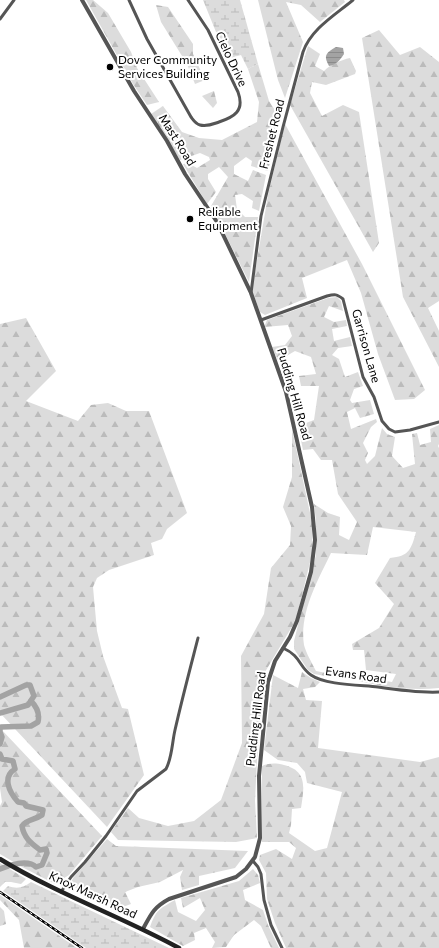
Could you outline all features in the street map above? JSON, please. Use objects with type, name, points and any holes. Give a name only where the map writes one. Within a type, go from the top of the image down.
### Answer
[{"type":"main road","name":"Knox Marsh Road","points":[[0,859],[61,892],[143,929],[179,948]]},
{"type":"street","points":[[0,19],[14,0]]},
{"type":"street","name":"Mast Road","points":[[82,0],[130,85],[167,141],[185,174],[217,222],[251,293]]},
{"type":"street","name":"Cielo Drive","points":[[129,0],[147,39],[191,117],[198,124],[207,126],[233,117],[238,110],[240,100],[238,92],[210,33],[188,0]]},
{"type":"street","name":"Freshet Road","points":[[251,293],[263,209],[303,52],[307,42],[317,31],[353,0]]},
{"type":"street","name":"Pudding Hill Road","points":[[143,929],[152,911],[164,902],[177,896],[236,877],[246,870],[253,861],[260,838],[259,776],[268,682],[272,668],[284,648],[297,621],[311,572],[316,540],[311,500],[288,399],[251,293]]},
{"type":"street","name":"Garrison Lane","points":[[261,320],[327,296],[334,294],[337,295],[343,299],[363,378],[374,397],[382,421],[389,429],[395,432],[410,430],[439,422]]},
{"type":"street","points":[[61,892],[71,877],[106,836],[136,791],[166,769],[169,765],[172,740],[198,638]]},
{"type":"street","name":"Evans Road","points":[[284,648],[294,654],[310,675],[320,679],[396,690],[439,692]]},
{"type":"street","points":[[253,861],[261,874],[264,900],[271,924],[282,948]]},
{"type":"green space","points":[[86,0],[93,0],[108,13],[131,52],[137,68],[159,102],[147,105],[133,84]]},
{"type":"green space","points":[[203,0],[240,0],[258,64],[248,69],[241,55],[227,59]]},
{"type":"green space","points":[[258,0],[344,0],[345,2],[320,22],[301,5],[286,2],[303,42],[285,98],[278,80]]},
{"type":"green space","points":[[156,5],[168,7],[193,44],[193,54],[205,80],[195,84],[187,64],[161,22]]},
{"type":"green space","points":[[379,30],[400,55],[420,47],[439,62],[439,301],[428,308],[439,331],[439,367],[403,297],[362,38]]},
{"type":"green space","points":[[308,46],[320,54],[315,66],[324,71],[336,63],[350,58],[356,71],[355,74],[326,85],[312,82],[310,93],[322,116],[343,105],[359,112],[379,243],[373,252],[290,105]]},
{"type":"green space","points":[[258,64],[269,101],[280,118],[268,171],[251,166],[252,161],[246,157],[234,166],[234,174],[248,181],[253,170],[266,175],[259,211],[252,208],[253,201],[242,194],[235,195],[237,209],[245,217],[258,217],[249,282],[211,206],[228,177],[219,167],[208,174],[208,179],[216,192],[207,204],[183,164],[188,163],[197,168],[210,160],[209,157],[200,153],[180,160],[151,114],[163,106],[182,132],[199,138],[222,140],[257,122],[259,102],[248,69]]},
{"type":"green space","points":[[214,91],[217,103],[213,108],[202,96]]},
{"type":"green space","points":[[285,124],[362,264],[425,390],[414,399],[395,400],[378,354],[361,293],[347,260],[302,278],[307,298],[265,315],[260,312],[252,290],[268,195]]},
{"type":"green space","points":[[337,297],[341,301],[343,311],[329,306],[324,317],[334,322],[346,320],[347,326],[332,329],[334,341],[350,337],[352,346],[338,348],[332,355],[339,359],[345,377],[358,372],[363,386],[354,389],[350,400],[352,403],[370,400],[374,414],[360,418],[355,408],[347,412],[351,429],[376,419],[377,422],[371,427],[363,443],[368,453],[365,460],[367,464],[375,456],[382,428],[387,434],[395,437],[392,456],[403,468],[415,464],[412,434],[417,433],[420,445],[431,442],[430,429],[439,425],[439,688],[399,688],[359,681],[359,677],[392,682],[396,674],[366,670],[364,650],[353,650],[352,644],[379,628],[394,604],[375,583],[390,558],[401,556],[411,548],[416,532],[373,527],[367,555],[331,553],[311,597],[304,621],[303,633],[305,648],[316,671],[326,673],[326,676],[314,674],[308,670],[294,649],[294,641],[316,555],[316,521],[314,504],[328,513],[340,517],[339,535],[349,540],[357,522],[338,494],[332,460],[321,460],[313,449],[303,450],[298,426],[314,420],[319,386],[301,386],[299,376],[316,374],[311,357],[295,351],[278,361],[272,347],[285,345],[292,336],[288,325],[264,327],[267,320],[328,298]]},
{"type":"green space","points":[[26,318],[56,371],[26,401],[78,421],[91,405],[108,403],[126,411],[149,411],[187,513],[167,529],[162,539],[151,543],[154,555],[109,570],[97,578],[93,587],[97,631],[103,656],[122,708],[128,709],[144,775],[107,827],[0,713],[0,324]]},
{"type":"green space","points":[[292,429],[312,522],[312,554],[296,620],[265,672],[255,801],[257,838],[236,842],[118,840],[111,832],[128,808],[139,818],[168,826],[194,821],[221,800],[242,743],[241,656],[264,614],[271,568],[290,545],[291,526],[283,507],[292,477]]},
{"type":"green space","points":[[302,672],[320,682],[315,687],[303,689],[306,700],[322,701],[318,748],[420,762],[439,757],[439,948],[286,948],[275,923],[267,899],[266,873],[259,860],[260,855],[276,849],[292,859],[296,848],[289,842],[262,842],[262,766],[268,764],[284,765],[297,771],[301,776],[303,781],[303,794],[301,808],[292,809],[289,833],[315,851],[327,848],[342,792],[307,783],[305,772],[297,763],[278,760],[264,750],[273,675],[298,688]]},
{"type":"green space","points":[[0,728],[102,836],[69,875],[55,884],[0,854],[0,806],[2,802],[0,788]]},
{"type":"green space","points":[[107,839],[116,846],[248,851],[235,868],[199,876],[199,885],[182,890],[180,877],[183,870],[160,882],[138,887],[125,892],[131,904],[120,908],[70,885],[73,878]]},
{"type":"green space","points":[[0,863],[26,879],[21,884],[5,882],[0,887]]},
{"type":"green space","points":[[253,869],[258,875],[260,883],[243,890],[245,900],[263,910],[268,925],[279,948],[271,948],[261,926],[254,920],[234,935],[226,947],[212,948],[215,942],[206,928],[194,933],[195,940],[183,946],[150,927],[156,913],[175,900],[178,912],[196,921],[205,910],[200,898],[183,908],[181,898],[239,881]]},
{"type":"green space","points":[[31,882],[169,948],[86,948],[3,891],[8,886],[20,887]]},
{"type":"green space","points":[[0,895],[77,948],[24,948],[19,920],[0,900]]},
{"type":"green space","points":[[0,907],[4,911],[6,924],[0,926]]},
{"type":"shaded area","points":[[336,47],[343,48],[344,54],[338,62],[329,66],[326,55]]},
{"type":"waterway","points":[[0,697],[26,685],[30,685],[34,696],[28,705],[0,713]]},
{"type":"waterway","points":[[0,730],[1,727],[31,726],[38,722],[38,710],[31,701]]},
{"type":"waterway","points":[[0,732],[2,737],[0,744]]},
{"type":"waterway","points":[[0,754],[2,759],[13,761],[15,769],[9,776],[8,785],[18,802],[24,803],[26,806],[43,810],[42,815],[26,822],[22,826],[24,834],[28,840],[40,850],[46,849],[47,853],[42,865],[36,867],[28,863],[23,863],[0,869]]},
{"type":"railway","points":[[0,892],[82,948]]},
{"type":"place","name":"Dover Community Services Building","points":[[110,67]]},
{"type":"place","name":"Reliable Equipment","points":[[190,219]]}]
